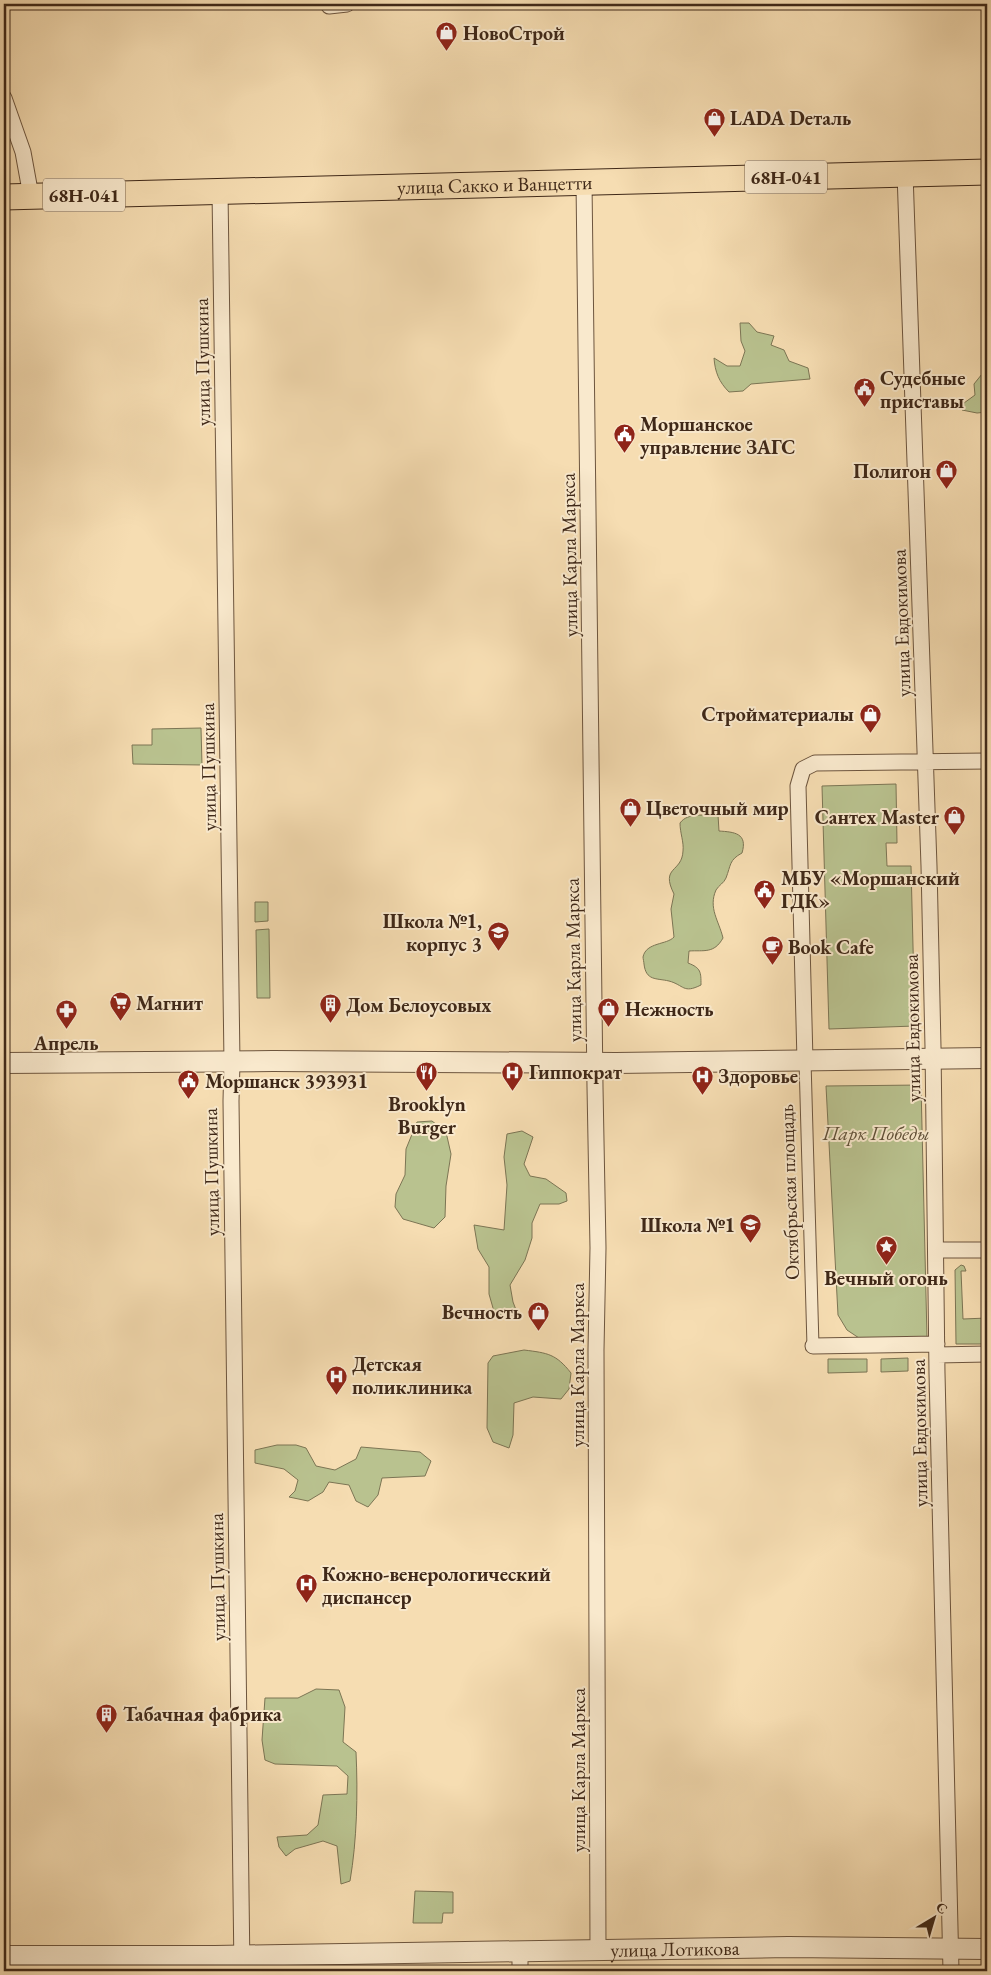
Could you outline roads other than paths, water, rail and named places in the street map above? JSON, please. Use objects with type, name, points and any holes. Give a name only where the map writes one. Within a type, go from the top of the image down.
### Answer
[{"type":"main road","name":"улица Сакко и Ванцетти","points":[[4,197],[987,172]]},
{"type":"street","points":[[329,6],[347,4]]},
{"type":"street","points":[[4,98],[23,152],[31,196]]},
{"type":"street","name":"улица Евдокимова","points":[[905,174],[926,762],[951,1971]]},
{"type":"street","name":"улица Карла Маркса","points":[[584,182],[594,1063],[598,1248],[596,1350],[598,1949]]},
{"type":"street","name":"улица Пушкина","points":[[220,192],[242,1963]]},
{"type":"street","name":"Октябрьская площадь","points":[[987,761],[815,763],[803,770],[798,786],[813,1346],[937,1350],[987,1354]]},
{"type":"street","points":[[4,1063],[594,1063],[987,1058]]},
{"type":"street","points":[[936,1250],[987,1250]]},
{"type":"street","name":"улица Лотикова","points":[[4,1956],[242,1963],[598,1949],[788,1947],[987,1949]]},
{"type":"street","points":[[520,1951],[520,1971]]},
{"type":"place","name":"НовоСтрой","points":[[447,52]]},
{"type":"place","name":"LADA Dеталь","points":[[714,137]]},
{"type":"place","name":"Судебные приставы","points":[[864,408]]},
{"type":"place","name":"Моршанское управление ЗАГС","points":[[624,454]]},
{"type":"place","name":"Полигон","points":[[947,490]]},
{"type":"place","name":"Стройматериалы","points":[[870,733]]},
{"type":"place","name":"Цветочный мир","points":[[630,827]]},
{"type":"place","name":"Сантех Master","points":[[955,836]]},
{"type":"place","name":"МБУ «Моршанский ГДК»","points":[[765,909]]},
{"type":"place","name":"Школа №1, корпус 3","points":[[498,952]]},
{"type":"place","name":"Book Cafe","points":[[772,966]]},
{"type":"place","name":"Магнит","points":[[120,1022]]},
{"type":"place","name":"Дом Белоусовых","points":[[330,1024]]},
{"type":"place","name":"Нежность","points":[[609,1028]]},
{"type":"place","name":"Апрель","points":[[66,1030]]},
{"type":"place","name":"Brooklyn Burger","points":[[427,1091]]},
{"type":"place","name":"Гиппократ","points":[[513,1091]]},
{"type":"place","name":"Здоровье","points":[[702,1095]]},
{"type":"place","name":"Моршанск 393931","points":[[189,1100]]},
{"type":"place","name":"Школа №1","points":[[751,1244]]},
{"type":"place","name":"Вечный огонь","points":[[886,1265]]},
{"type":"place","name":"Вечность","points":[[538,1331]]},
{"type":"place","name":"Детская поликлиника","points":[[336,1395]]},
{"type":"place","name":"Кожно-венерологический диспансер","points":[[306,1604]]},
{"type":"place","name":"Табачная фабрика","points":[[107,1733]]},
{"type":"park label","name":"Парк Победы","points":[[876,1133]]}]
